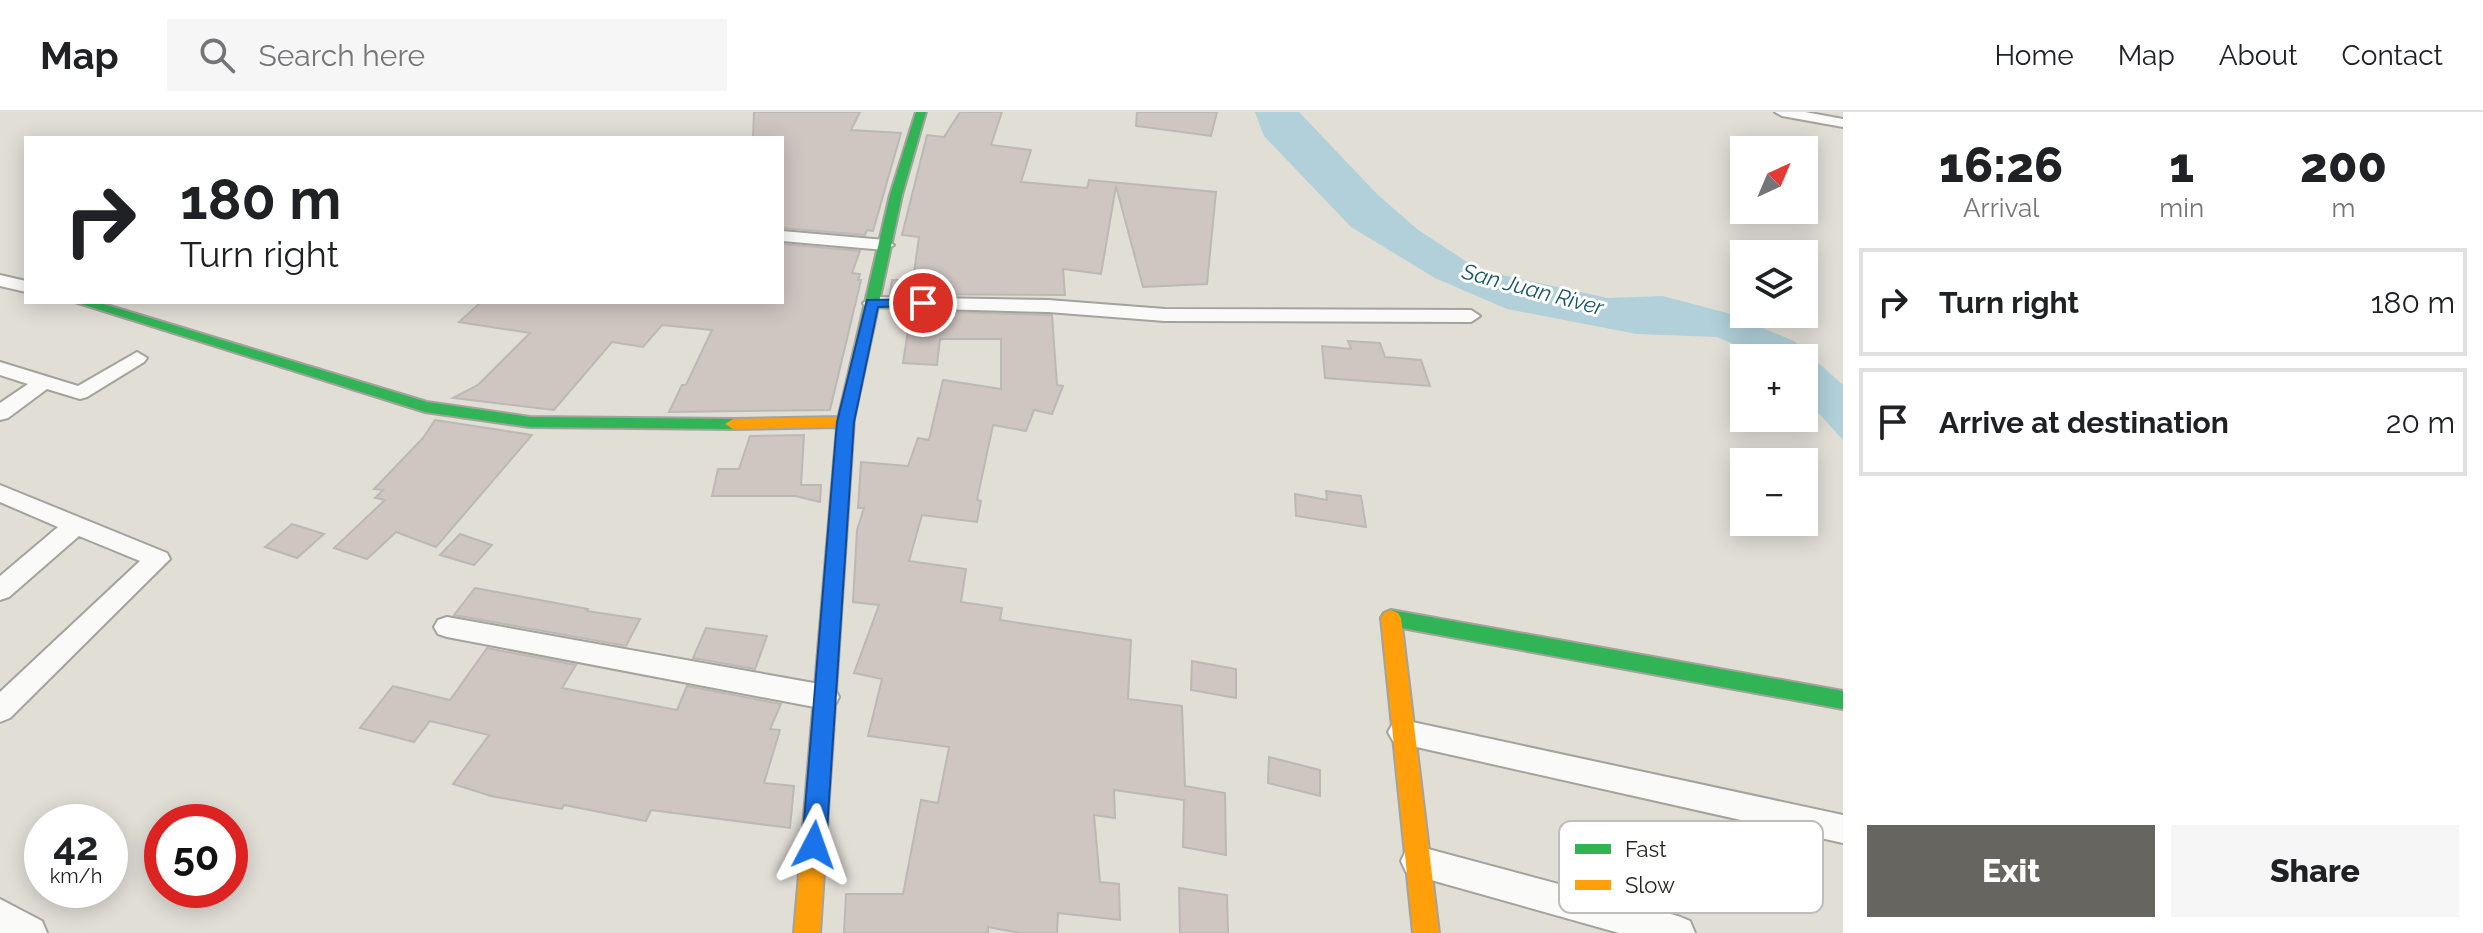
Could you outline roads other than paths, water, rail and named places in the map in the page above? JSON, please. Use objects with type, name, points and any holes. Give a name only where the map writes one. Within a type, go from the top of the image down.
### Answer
[{"type":"street","points":[[807,933],[845,422],[896,195],[921,112]]},
{"type":"street","points":[[1782,112],[1843,123]]},
{"type":"street","points":[[784,236],[885,245]]},
{"type":"street","points":[[0,280],[24,286]]},
{"type":"street","points":[[872,303],[1048,306],[1165,315],[1471,316]]},
{"type":"street","points":[[89,304],[425,407],[530,422],[630,425],[845,422]]},
{"type":"street","points":[[0,368],[80,393],[137,358]]},
{"type":"street","points":[[0,413],[44,382]]},
{"type":"street","points":[[0,710],[158,559],[1,494]]},
{"type":"street","points":[[0,590],[77,524]]},
{"type":"street","points":[[1426,933],[1391,618],[1843,700]]},
{"type":"street","points":[[447,627],[825,697]]},
{"type":"street","points":[[1403,732],[1807,821]]},
{"type":"street","points":[[1823,825],[1843,829]]},
{"type":"street","points":[[1417,861],[1559,900]]},
{"type":"street","points":[[1606,913],[1678,933]]},
{"type":"street","points":[[0,915],[30,933]]},
{"type":"water","name":"San Juan River","points":[[1255,112],[1299,112],[1377,194],[1417,229],[1479,270],[1608,298],[1663,296],[1730,314],[1730,328],[1763,328],[1797,344],[1733,344],[1717,337],[1637,334],[1507,309],[1435,278],[1351,227],[1264,136]]},
{"type":"water","points":[[1818,363],[1843,385],[1843,440],[1818,412]]}]
